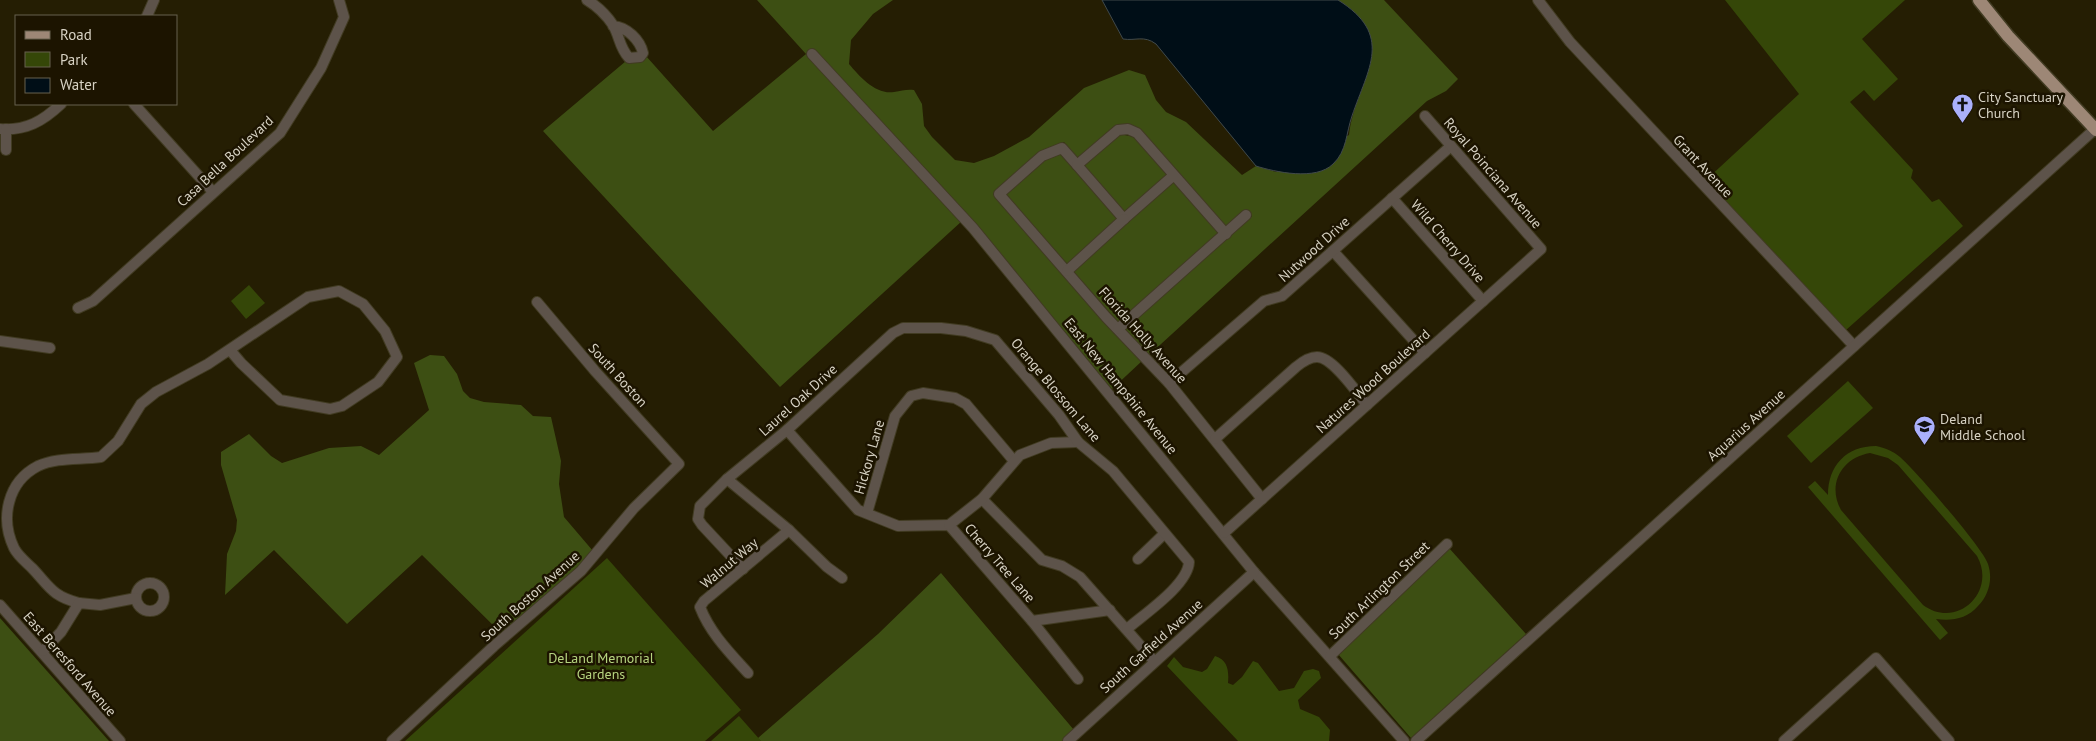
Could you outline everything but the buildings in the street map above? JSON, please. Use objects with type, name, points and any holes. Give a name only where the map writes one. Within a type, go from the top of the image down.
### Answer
[{"type":"main road","points":[[1979,0],[2008,36],[2096,130]]},
{"type":"street","points":[[147,15],[154,0]]},
{"type":"street","name":"Casa Bella Boulevard","points":[[78,308],[93,301],[280,133],[321,68],[344,17],[339,0]]},
{"type":"street","name":"Grant Avenue","points":[[1538,0],[1570,42],[1854,346]]},
{"type":"street","points":[[592,2],[613,26]]},
{"type":"street","name":"East New Hampshire Avenue","points":[[812,54],[973,228],[1254,572],[1404,741]]},
{"type":"street","points":[[6,150],[3,129],[32,126],[46,118],[60,105]]},
{"type":"street","points":[[135,105],[213,192]]},
{"type":"street","name":"Royal Poinciana Avenue","points":[[1424,116],[1541,249]]},
{"type":"street","points":[[1124,219],[1077,165],[1118,130],[1128,129],[1137,133],[1226,234]]},
{"type":"street","name":"Aquarius Avenue","points":[[1416,741],[2096,130]]},
{"type":"street","name":"Nutwood Drive","points":[[1169,383],[1264,301],[1282,296],[1451,146]]},
{"type":"street","name":"Florida Holly Avenue","points":[[1077,165],[1062,148],[1042,156],[999,194],[1118,329],[1169,383],[1262,499]]},
{"type":"street","points":[[1067,271],[1174,175]]},
{"type":"street","name":"Wild Cherry Drive","points":[[1392,198],[1482,301]]},
{"type":"street","points":[[1118,329],[1246,216]]},
{"type":"street","name":"Natures Wood Boulevard","points":[[1224,533],[1541,249]]},
{"type":"street","points":[[1333,251],[1425,353]]},
{"type":"street","points":[[136,598],[100,605],[79,604],[62,598],[51,590],[13,548],[6,531],[4,512],[12,492],[25,476],[36,467],[53,460],[101,457],[118,441],[131,417],[148,398],[230,350],[244,338],[308,297],[339,291],[363,304],[385,331],[397,357],[378,382],[342,406],[330,409],[280,400],[230,350]]},
{"type":"street","name":"South Boston","points":[[537,302],[595,371],[679,464]]},
{"type":"street","name":"Laurel Oak Drive","points":[[744,569],[702,525],[698,519],[700,506],[727,479],[787,430],[893,333],[903,328],[941,328]]},
{"type":"street","name":"Orange Blossom Lane","points":[[941,328],[966,331],[995,340],[1059,415],[1078,442],[1112,471],[1189,562],[1181,582],[1127,629]]},
{"type":"street","points":[[0,341],[50,348]]},
{"type":"street","points":[[1215,439],[1308,358],[1317,357],[1329,362],[1366,405]]},
{"type":"street","name":"Hickory Lane","points":[[867,514],[895,416],[911,396],[924,393],[955,398],[966,404],[1014,460]]},
{"type":"street","name":"Cherry Tree Lane","points":[[787,430],[858,510],[898,526],[949,525],[1032,621],[1110,610]]},
{"type":"street","points":[[949,525],[982,499],[1014,460],[1027,451],[1051,443],[1078,442]]},
{"type":"street","name":"South Boston Avenue","points":[[392,741],[501,640],[581,571],[634,508],[679,464]]},
{"type":"street","points":[[727,479],[743,490],[842,578]]},
{"type":"street","points":[[982,499],[1042,560],[1062,566],[1080,577],[1154,661]]},
{"type":"street","name":"Walnut Way","points":[[748,673],[726,649],[705,620],[700,607],[704,601],[789,530]]},
{"type":"street","points":[[1138,559],[1164,534]]},
{"type":"street","name":"South Arlington Street","points":[[1330,656],[1447,544]]},
{"type":"street","name":"South Garfield Avenue","points":[[1068,741],[1254,572]]},
{"type":"street","points":[[42,651],[61,632],[79,604]]},
{"type":"street","name":"East Beresford Avenue","points":[[0,605],[120,741]]},
{"type":"street","points":[[1032,621],[1078,679]]},
{"type":"street","points":[[1784,741],[1876,658],[1945,740]]},
{"type":"green space","points":[[757,0],[893,0],[873,14],[851,40],[849,64],[863,79],[881,91],[914,90],[922,104],[924,126],[932,137],[955,160],[974,163],[994,156],[1029,137],[1084,88],[1129,70],[1145,75],[1156,100],[1166,112],[1186,122],[1242,175],[1256,166],[1276,172],[1349,135],[1353,115],[1366,79],[1372,47],[1368,31],[1358,16],[1338,0],[1384,0],[1458,79],[1446,91],[1427,101],[1149,355],[1124,329],[1252,216],[1247,210],[1226,228],[1130,125],[1078,160],[1064,142],[1041,153],[993,194],[1142,361],[1112,389],[962,221],[780,387],[543,131],[626,61],[634,63],[646,56],[713,131],[806,54]]},
{"type":"green space","points":[[1725,0],[1905,0],[1862,39],[1898,79],[1874,101],[1864,90],[1850,102],[1913,170],[1911,178],[1932,202],[1939,199],[1963,226],[1846,330],[1706,180],[1799,94]]},
{"type":"green space","points":[[1120,134],[1134,137],[1168,175],[1125,213],[1083,165]]},
{"type":"green space","points":[[1060,153],[1119,219],[1068,265],[1005,194],[1044,160]]},
{"type":"green space","points":[[1173,181],[1220,234],[1119,323],[1073,271]]},
{"type":"green space","points":[[249,285],[265,303],[246,319],[231,301]]},
{"type":"green space","points":[[430,355],[444,356],[457,374],[463,391],[470,398],[484,402],[521,405],[533,416],[551,417],[561,461],[559,484],[564,517],[593,551],[578,568],[502,634],[422,555],[347,624],[274,550],[225,595],[227,554],[236,531],[237,520],[221,465],[221,452],[249,434],[271,456],[282,463],[329,448],[361,446],[379,455],[429,410],[414,363]]},
{"type":"green space","points":[[1848,381],[1873,408],[1811,463],[1787,436]]},
{"type":"green space","points":[[1876,446],[1883,448],[1892,451],[1900,457],[1962,527],[1988,564],[1990,581],[1982,602],[1964,616],[1948,620],[1936,619],[1948,633],[1940,640],[1808,487],[1815,481],[1828,495],[1831,475],[1835,467],[1848,454],[1865,447]],"holes":[[[1870,453],[1888,458],[1898,465],[1977,556],[1982,569],[1982,582],[1978,594],[1960,610],[1949,613],[1936,612],[1923,605],[1841,510],[1837,501],[1836,482],[1844,467],[1851,460]]]},
{"type":"green space","points":[[1449,548],[1526,634],[1411,738],[1338,654]]},
{"type":"green space","name":"DeLand Memorial Gardens","points":[[607,558],[741,710],[705,741],[405,741]]},
{"type":"green space","points":[[941,573],[1074,730],[1062,741],[761,741],[758,738],[878,634]]},
{"type":"green space","points":[[0,618],[109,741],[0,741]]},
{"type":"green space","points":[[1215,656],[1225,663],[1228,670],[1228,683],[1233,685],[1242,677],[1253,661],[1258,663],[1279,691],[1294,688],[1304,671],[1313,669],[1319,671],[1321,678],[1298,700],[1300,709],[1319,717],[1330,730],[1329,741],[1238,741],[1167,666],[1174,657],[1183,667],[1202,672],[1207,669]]},
{"type":"green space","points":[[739,716],[761,741],[711,741]]},
{"type":"water","points":[[1102,0],[1338,0],[1355,13],[1366,26],[1371,39],[1372,53],[1344,148],[1338,159],[1326,169],[1306,174],[1274,171],[1256,166],[1156,44],[1144,39],[1123,39]]},
{"type":"place","name":"City Sanctuary Church","points":[[1962,124]]},
{"type":"place","name":"Deland Middle School","points":[[1924,446]]}]
